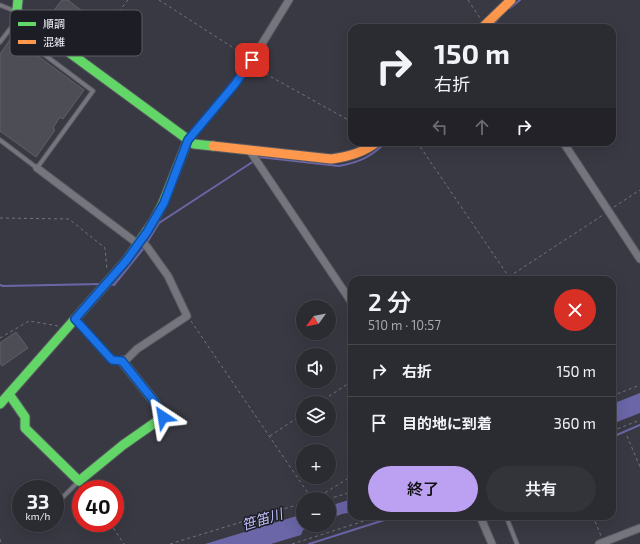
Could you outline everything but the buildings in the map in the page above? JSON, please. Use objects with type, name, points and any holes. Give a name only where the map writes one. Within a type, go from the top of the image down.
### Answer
[{"type":"street","points":[[18,0],[18,10]]},
{"type":"street","points":[[0,404],[126,261],[143,244],[164,203],[188,140],[235,84],[289,0]]},
{"type":"street","points":[[487,24],[511,0]]},
{"type":"street","points":[[73,56],[188,140],[197,144],[254,156],[331,159],[355,155],[372,146]]},
{"type":"street","points":[[566,146],[640,259]]},
{"type":"street","points":[[254,156],[348,297]]},
{"type":"street","points":[[37,168],[143,244],[168,276],[187,316],[137,349],[127,359],[122,361],[112,360],[75,319]]},
{"type":"street","points":[[80,480],[122,445],[163,417],[154,401],[122,361]]},
{"type":"street","points":[[9,394],[25,417],[25,428],[78,480]]},
{"type":"street","points":[[482,520],[492,544]]},
{"type":"street","points":[[602,543],[640,528]]},
{"type":"lane","points":[[0,5],[13,10]]},
{"type":"lane","points":[[0,42],[10,29]]},
{"type":"lane","points":[[0,140],[37,168],[93,91],[46,56]]},
{"type":"lane","points":[[64,496],[72,488]]},
{"type":"lane","points":[[508,520],[517,544]]},
{"type":"path","points":[[120,10],[128,0]]},
{"type":"path","points":[[158,0],[250,62],[348,120]]},
{"type":"path","points":[[468,0],[482,24]]},
{"type":"path","points":[[78,60],[81,56]]},
{"type":"path","points":[[420,146],[508,276]]},
{"type":"path","points":[[511,276],[640,190]]},
{"type":"path","points":[[0,218],[69,219],[105,248],[105,285]]},
{"type":"path","points":[[187,316],[307,492]]},
{"type":"path","points":[[0,338],[29,321],[67,328]]},
{"type":"path","points":[[330,396],[348,384]]},
{"type":"path","points":[[616,394],[640,385]]},
{"type":"path","points":[[269,436],[296,419]]},
{"type":"path","points":[[616,429],[640,420]]},
{"type":"path","points":[[627,436],[640,467]]},
{"type":"path","points":[[327,492],[348,479]]},
{"type":"path","points":[[336,497],[348,493]]},
{"type":"path","points":[[170,544],[296,505]]},
{"type":"path","points":[[292,544],[367,520]]},
{"type":"path","points":[[594,520],[602,543]]},
{"type":"path","points":[[116,532],[124,544]]},
{"type":"path","points":[[0,539],[1,544]]},
{"type":"shaded area","points":[[640,393],[640,413],[616,422],[616,402]]},
{"type":"shaded area","points":[[348,500],[348,513],[336,516],[336,504]]},
{"type":"shaded area","points":[[296,516],[296,532],[302,532],[301,535],[271,544],[205,544]]},
{"type":"waterway","points":[[510,8],[520,0]]},
{"type":"waterway","points":[[494,24],[499,18]]},
{"type":"waterway","points":[[257,158],[339,166],[353,163],[365,158],[382,146]]},
{"type":"waterway","points":[[110,284],[114,285],[143,249],[159,223],[254,161]]},
{"type":"waterway","points":[[0,285],[101,284]]},
{"type":"waterway","points":[[616,435],[640,425]]},
{"type":"waterway","points":[[309,544],[384,520]]},
{"type":"traffic: fast","points":[[17,10],[18,0]]},
{"type":"traffic: fast","points":[[74,56],[194,144],[213,146]]},
{"type":"traffic: fast","points":[[0,404],[126,261],[153,222],[163,203],[188,140]]},
{"type":"traffic: fast","points":[[9,394],[25,417],[25,428],[79,481],[123,445],[163,417],[154,401],[122,361]]},
{"type":"traffic: slow","points":[[486,24],[511,0]]},
{"type":"traffic: slow","points":[[213,146],[331,159],[355,154],[371,146]]},
{"type":"route","points":[[163,417],[154,401],[122,361],[112,360],[75,319],[126,261],[147,232],[164,203],[188,140],[235,84],[252,60]]},
{"type":"water label","name":"笹笛川","points":[[262,519]]}]
